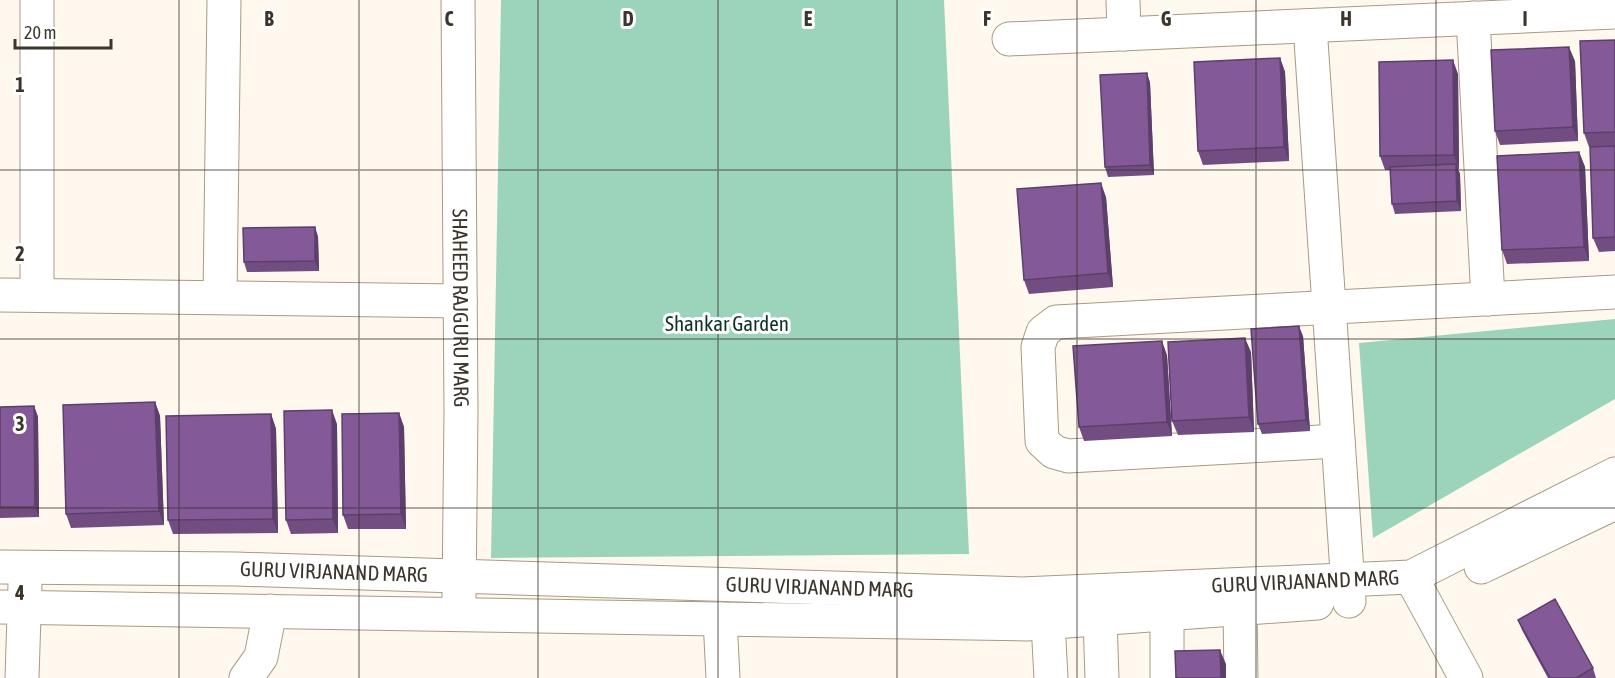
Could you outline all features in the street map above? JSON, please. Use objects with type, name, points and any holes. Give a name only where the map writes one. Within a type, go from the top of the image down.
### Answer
[{"type":"street","points":[[36,295],[37,0]]},
{"type":"street","points":[[220,297],[224,0]]},
{"type":"street","name":"SHAHEED RAJGURU MARG","points":[[458,615],[459,0]]},
{"type":"street","points":[[1123,0],[1124,34]]},
{"type":"street","points":[[1009,39],[1310,26],[1494,12],[1615,12]]},
{"type":"street","points":[[1488,299],[1494,12]]},
{"type":"street","points":[[1310,26],[1348,591]]},
{"type":"street","points":[[1338,441],[1068,456],[1054,452],[1042,441],[1038,347],[1042,332],[1056,322],[1615,292]]},
{"type":"street","points":[[0,295],[460,301]]},
{"type":"street","name":"GURU VIRJANAND MARG","points":[[1416,587],[1615,474]]},
{"type":"street","name":"GURU VIRJANAND MARG","points":[[13,567],[236,569],[1022,594],[1348,591],[1416,587],[1615,503]]},
{"type":"street","points":[[13,567],[13,607],[22,678]]},
{"type":"street","points":[[1416,587],[1466,678]]},
{"type":"street","name":"GURU VIRJANAND MARG","points":[[13,607],[1026,624],[1240,609],[1348,591]]},
{"type":"street","points":[[1240,609],[1241,678]]},
{"type":"street","points":[[246,678],[261,657],[270,611]]},
{"type":"street","points":[[1167,614],[1167,678]]},
{"type":"street","points":[[1100,618],[1101,678]]},
{"type":"street","points":[[720,619],[723,678]]},
{"type":"street","points":[[1048,623],[1051,678]]},
{"type":"green space","name":"Shankar Garden","points":[[501,0],[944,0],[969,554],[491,558]]},
{"type":"green space","points":[[1615,319],[1615,399],[1373,538],[1359,343]]},
{"type":"building","points":[[1615,40],[1615,132],[1584,133],[1580,41]]},
{"type":"building","points":[[1569,47],[1573,127],[1495,131],[1491,50]]},
{"type":"building","points":[[1280,58],[1284,147],[1198,151],[1194,62]]},
{"type":"building","points":[[1453,60],[1454,155],[1380,156],[1379,62]]},
{"type":"building","points":[[1147,73],[1150,165],[1105,167],[1100,75]]},
{"type":"building","points":[[1615,146],[1615,237],[1593,238],[1590,147]]},
{"type":"building","points":[[1579,152],[1584,247],[1502,250],[1497,156]]},
{"type":"building","points":[[1456,164],[1457,201],[1392,204],[1390,167]]},
{"type":"building","points":[[1101,183],[1108,273],[1024,280],[1017,189]]},
{"type":"building","points":[[315,227],[315,261],[244,262],[243,228]]},
{"type":"building","points":[[1299,326],[1306,420],[1258,424],[1251,329]]},
{"type":"building","points":[[1245,338],[1249,417],[1172,421],[1168,342]]},
{"type":"building","points":[[1162,341],[1167,422],[1079,427],[1073,346]]},
{"type":"building","points":[[155,402],[159,511],[66,514],[63,405]]},
{"type":"building","points":[[34,406],[35,507],[0,507],[0,407]]},
{"type":"building","points":[[332,410],[333,519],[286,520],[284,411]]},
{"type":"building","points":[[399,413],[401,514],[343,515],[342,414]]},
{"type":"building","points":[[271,414],[273,519],[168,520],[166,416]]},
{"type":"building","points":[[1555,599],[1593,668],[1576,678],[1550,678],[1518,620]]},
{"type":"building","points":[[1220,650],[1221,678],[1176,678],[1175,651]]}]
